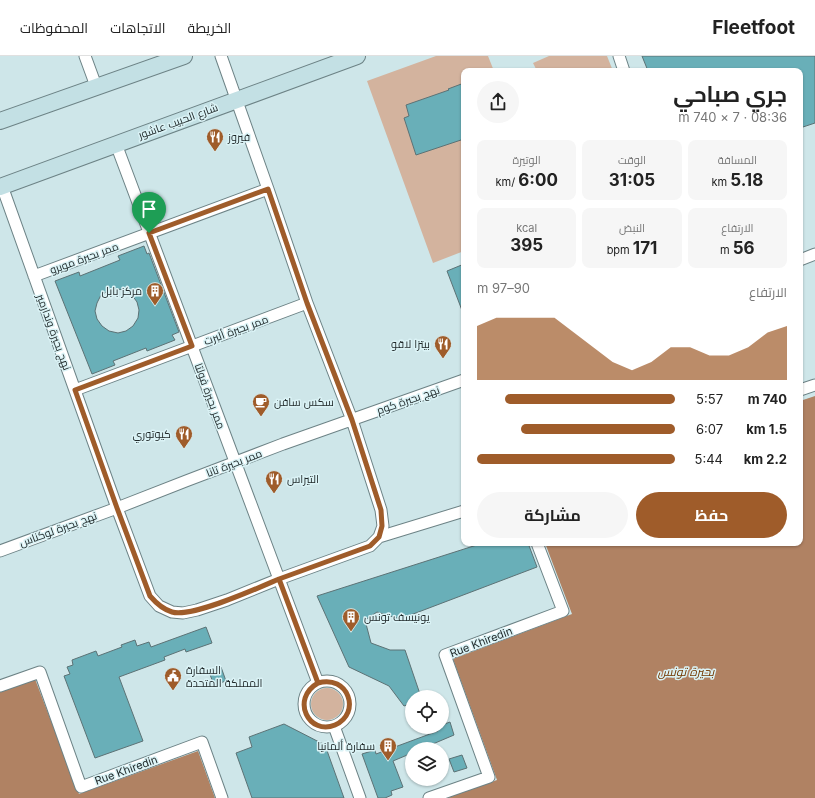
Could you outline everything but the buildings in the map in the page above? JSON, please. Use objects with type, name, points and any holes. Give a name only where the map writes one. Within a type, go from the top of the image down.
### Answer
[{"type":"main road","points":[[0,121],[184,56]]},
{"type":"main road","name":"شارع الحبيب عاشور","points":[[1,187],[357,56]]},
{"type":"street","points":[[85,56],[96,86]]},
{"type":"street","points":[[221,56],[307,303],[352,420],[381,510],[382,526],[379,537]]},
{"type":"street","points":[[619,56],[623,68]]},
{"type":"street","name":"ممر بحيرة فولتا","points":[[116,144],[318,683]]},
{"type":"street","name":"نهج بحيرة وندارمير","points":[[1,187],[150,596],[159,606],[172,612],[183,613],[197,610],[370,546],[379,537],[461,512]]},
{"type":"street","name":"ممر بحيرة مويرو","points":[[34,276],[268,189]]},
{"type":"street","points":[[803,259],[815,254]]},
{"type":"street","name":"ممر بحيرة ألبرت","points":[[75,390],[307,303]]},
{"type":"street","name":"نهج بحيرة كوم","points":[[352,420],[461,381]]},
{"type":"street","points":[[803,389],[815,385]]},
{"type":"street","name":"ممر بحيرة تانا","points":[[117,508],[235,462],[352,420]]},
{"type":"street","name":"نهج بحيرة لوكناس","points":[[0,550],[117,508]]},
{"type":"street","name":"Rue Khiredin","points":[[429,798],[489,777],[445,655],[563,611],[539,546]]},
{"type":"street","name":"Rue Khiredin","points":[[0,686],[40,672],[81,787],[202,742],[222,798]]},
{"type":"street","points":[[324,681],[338,684],[344,689],[348,696],[350,702],[349,710],[342,722],[334,726],[326,727],[317,725],[310,720],[306,714],[304,698],[308,690],[318,683],[324,681]]},
{"type":"street","points":[[334,726],[360,798]]},
{"type":"shaded area","points":[[436,56],[488,56],[493,68],[461,68],[461,252],[433,263],[367,81]]},
{"type":"shaded area","points":[[549,56],[607,56],[612,68],[536,68],[533,63]]},
{"type":"shaded area","points":[[324,688],[330,688],[340,695],[343,704],[342,710],[336,717],[330,720],[324,720],[314,713],[311,707],[311,701],[318,691]]},
{"type":"water","name":"بحيرة تونس","points":[[815,396],[815,798],[447,798],[497,780],[453,659],[572,614],[546,546],[803,546],[803,400]]},
{"type":"water","points":[[35,679],[79,794],[198,751],[215,798],[0,798],[0,692]]},
{"type":"place","name":"فيروز","points":[[215,152]]},
{"type":"place","name":"مركز بابل","points":[[155,306]]},
{"type":"place","name":"بيتزا لاقو","points":[[443,359]]},
{"type":"place","name":"سكس سافن","points":[[261,417]]},
{"type":"place","name":"كيوتوري","points":[[184,449]]},
{"type":"place","name":"التيراس","points":[[274,494]]},
{"type":"place","name":"يونيسف تونس","points":[[351,632]]},
{"type":"place","name":"السفارة المملكة المتحدة","points":[[173,691]]},
{"type":"place","name":"سفارة ألمانيا","points":[[388,761]]},
{"type":"route","points":[[149,233],[192,346],[75,390],[150,596],[159,606],[172,612],[183,613],[227,600],[279,579],[318,683],[324,681],[338,684],[344,689],[348,696],[350,702],[349,710],[342,722],[334,726],[326,727],[317,725],[310,720],[306,714],[304,698],[308,690],[318,683],[298,631],[279,579],[370,546],[379,537],[382,526],[381,510],[352,420],[307,303],[268,189],[149,233]]}]
